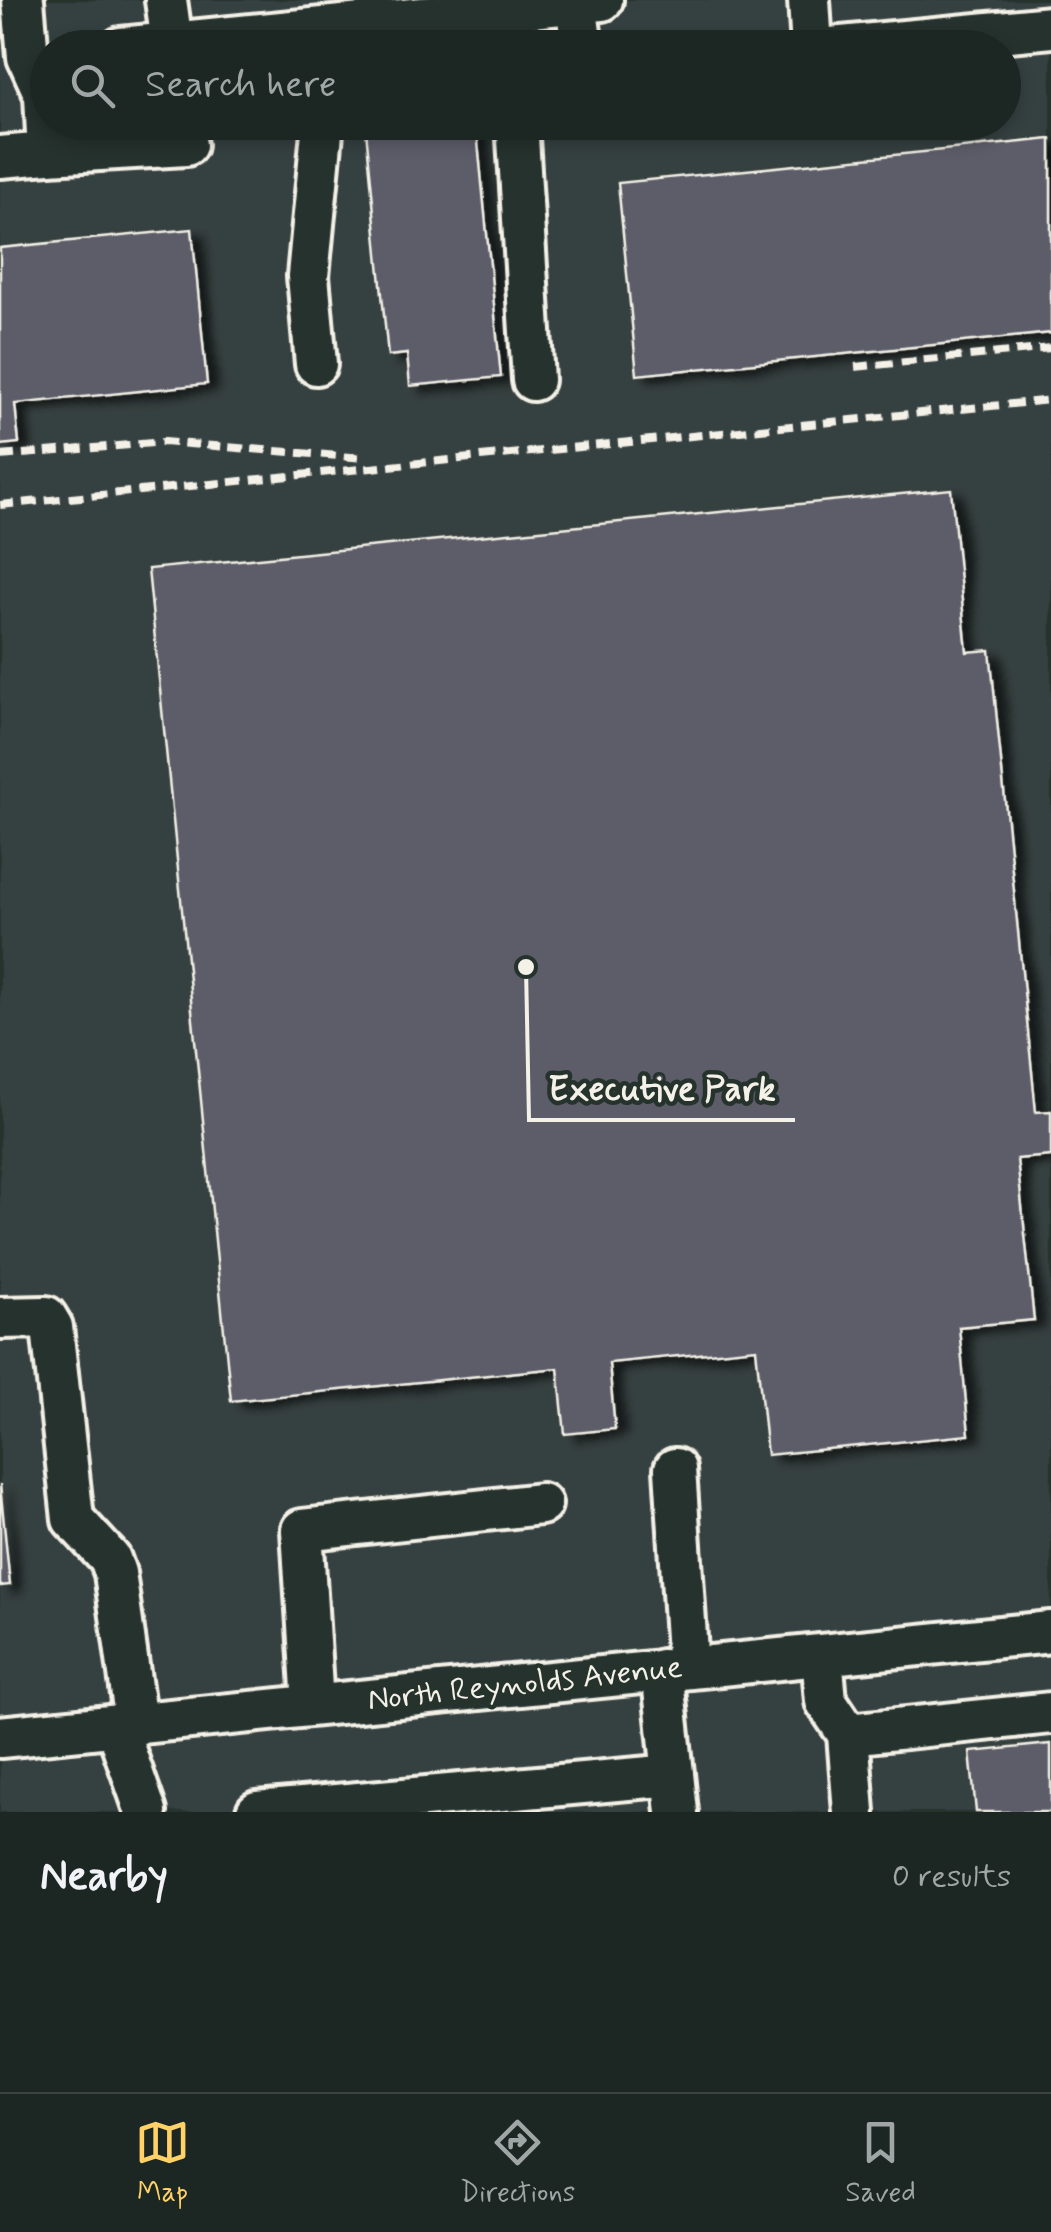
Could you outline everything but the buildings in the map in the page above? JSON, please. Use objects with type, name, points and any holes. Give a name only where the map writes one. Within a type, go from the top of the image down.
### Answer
[{"type":"street","points":[[23,0],[25,57]]},
{"type":"street","points":[[166,0],[170,30]]},
{"type":"street","points":[[810,0],[811,30]]},
{"type":"street","points":[[387,30],[501,17],[589,1],[585,30]]},
{"type":"street","points":[[1020,30],[1051,27]]},
{"type":"street","points":[[47,140],[48,153]]},
{"type":"street","points":[[316,364],[308,276],[322,140]]},
{"type":"street","points":[[518,140],[533,380]]},
{"type":"street","points":[[0,157],[186,146]]},
{"type":"street","points":[[0,1318],[36,1314],[46,1317],[52,1326],[73,1519],[110,1559],[115,1572],[126,1724],[146,1812]]},
{"type":"street","points":[[257,1812],[675,1794],[675,1469]]},
{"type":"street","points":[[313,1705],[302,1530],[541,1504]]},
{"type":"street","name":"North Reynolds Avenue","points":[[0,1737],[1051,1632]]},
{"type":"street","points":[[822,1655],[826,1701],[848,1734],[854,1812]]},
{"type":"street","points":[[848,1734],[1051,1712]]},
{"type":"shaded area","points":[[0,0],[1051,0],[1051,1812],[0,1812]]},
{"type":"railway","points":[[855,367],[1051,348]]},
{"type":"railway","points":[[0,505],[1051,400]]},
{"type":"railway","points":[[0,456],[164,442],[364,458]]},
{"type":"place","name":"Executive Park","points":[[526,967]]}]
